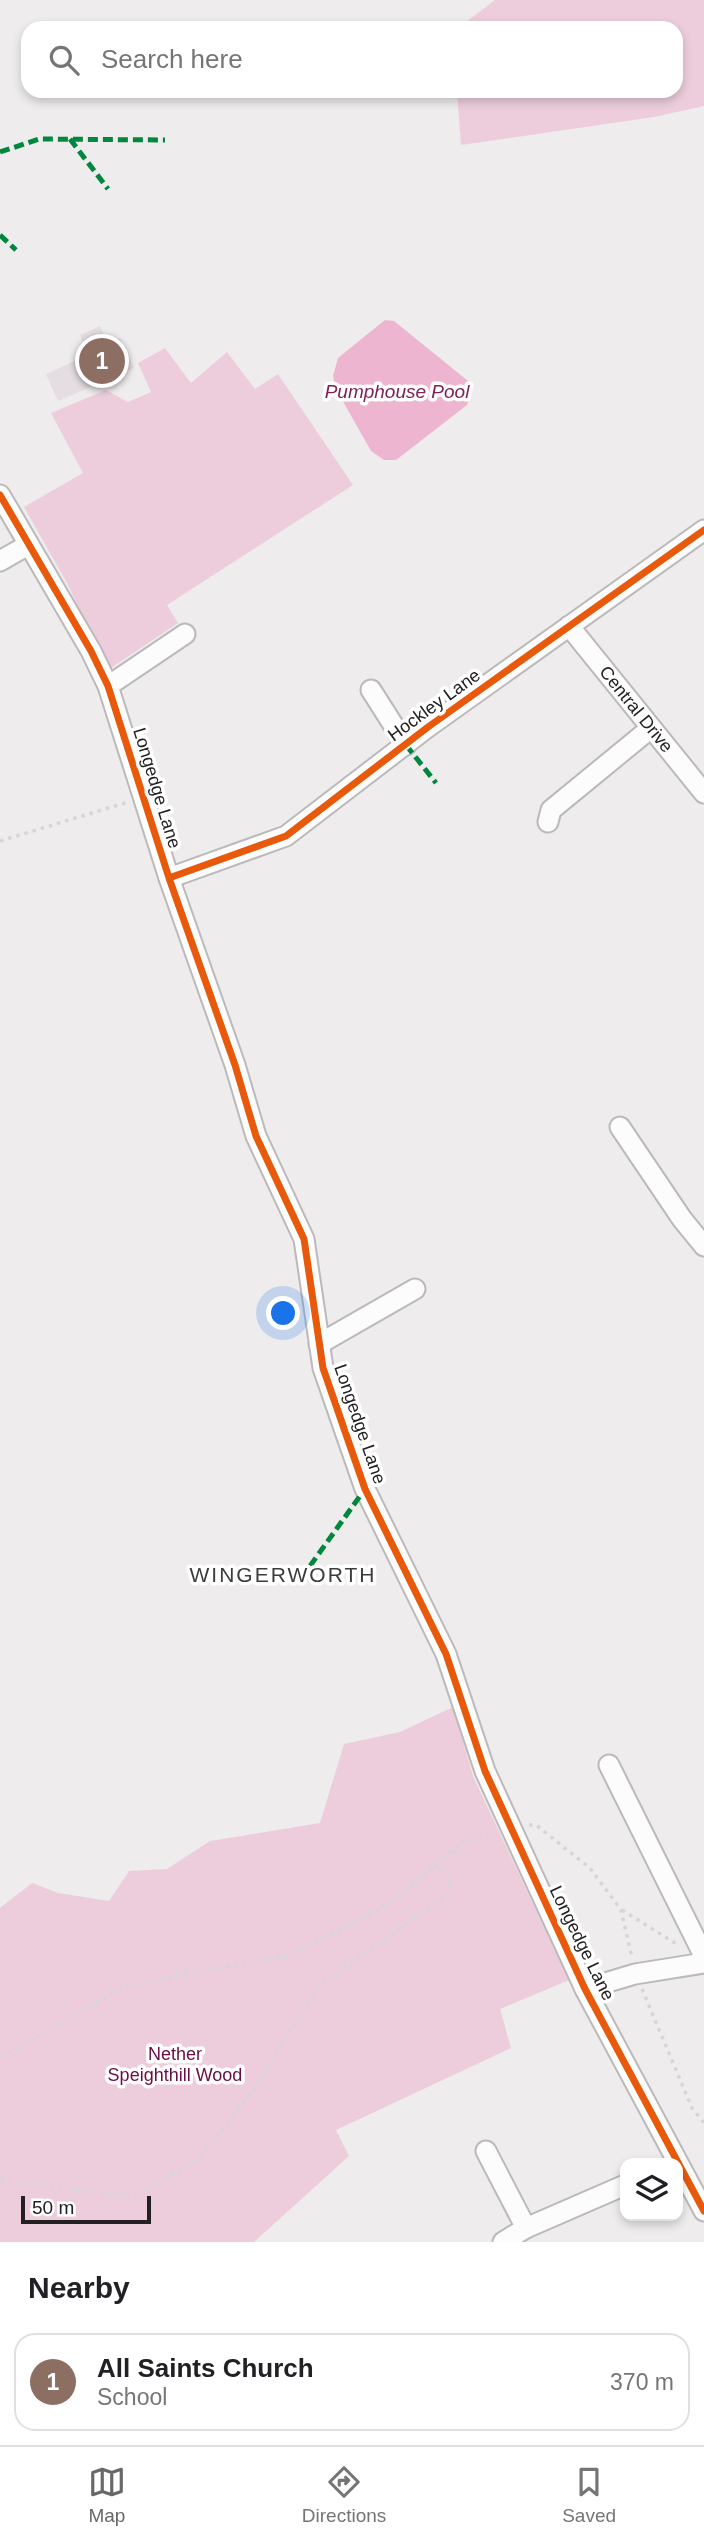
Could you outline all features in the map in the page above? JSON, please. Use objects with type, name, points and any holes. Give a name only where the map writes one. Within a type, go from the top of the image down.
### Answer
[{"type":"street","name":"Longedge Lane","points":[[0,495],[91,651],[108,686],[169,878],[235,1065],[256,1136],[304,1239],[323,1368],[365,1489],[446,1654],[485,1771],[585,1989],[675,2158]]},
{"type":"street","name":"Hockley Lane","points":[[169,878],[286,836],[405,745],[704,530]]},
{"type":"street","points":[[0,562],[28,545]]},
{"type":"street","name":"Central Drive","points":[[569,626],[704,793]]},
{"type":"street","points":[[108,686],[185,634]]},
{"type":"street","points":[[371,690],[405,745]]},
{"type":"street","points":[[548,822],[551,810],[651,728]]},
{"type":"street","points":[[620,1128],[682,1219],[704,1246]]},
{"type":"street","points":[[319,1344],[415,1289]]},
{"type":"street","points":[[609,1765],[704,1956]]},
{"type":"street","points":[[585,1989],[635,1974],[704,1963]]},
{"type":"street","points":[[486,2151],[526,2228]]},
{"type":"street","name":"Longedge Lane","points":[[683,2173],[704,2211]]},
{"type":"street","points":[[503,2242],[526,2228],[620,2187]]},
{"type":"path","points":[[0,841],[144,797]]},
{"type":"path","points":[[0,2057],[60,2025],[118,1989],[187,1973],[283,1957],[354,1923],[400,1896],[460,1844],[510,1826],[536,1825],[590,1868],[621,1910],[680,1946]]},
{"type":"path","points":[[0,2179],[133,2197],[198,2159],[247,2099],[318,1987],[448,1894],[450,1878],[435,1864]]},
{"type":"path","points":[[621,1910],[635,1974],[692,2108],[704,2123]]},
{"type":"shaded area","points":[[100,326],[108,343],[120,338],[134,368],[58,401],[46,374],[88,355],[80,335]]},
{"type":"green space","points":[[495,0],[704,0],[704,106],[654,117],[461,145],[458,98],[683,98],[683,21],[467,21]]},
{"type":"green space","points":[[165,348],[191,383],[227,352],[255,389],[278,374],[353,485],[167,605],[178,623],[108,670],[67,583],[24,507],[83,473],[51,413],[106,390],[128,402],[151,392],[138,363]]},
{"type":"green space","name":"Nether Speighthill Wood","points":[[453,1707],[473,1776],[569,1980],[500,2009],[511,2048],[336,2130],[349,2156],[254,2242],[0,2242],[0,1908],[32,1883],[58,1893],[109,1901],[129,1871],[167,1869],[210,1841],[320,1823],[344,1744],[400,1732]]},
{"type":"water","name":"Pumphouse Pool","points":[[385,320],[394,321],[468,381],[472,392],[467,405],[396,460],[384,460],[371,451],[336,389],[333,376],[338,358]]},
{"type":"marked path","points":[[0,152],[39,139],[165,140]]},
{"type":"marked path","points":[[70,139],[108,189]]},
{"type":"marked path","points":[[0,235],[16,250]]},
{"type":"marked path","points":[[406,745],[436,783]]},
{"type":"marked path","points":[[310,1566],[365,1489]]},
{"type":"cycle path","points":[[0,495],[91,651],[108,686],[169,878],[235,1065],[256,1136],[304,1239],[323,1368],[365,1489],[446,1654],[485,1771],[585,1989],[704,2211]]},
{"type":"cycle path","points":[[169,878],[286,836],[428,727],[704,530]]},
{"type":"place","name":"All Saints Church","points":[[102,361]]},
{"type":"district","name":"WINGERWORTH","points":[[283,1574]]}]
